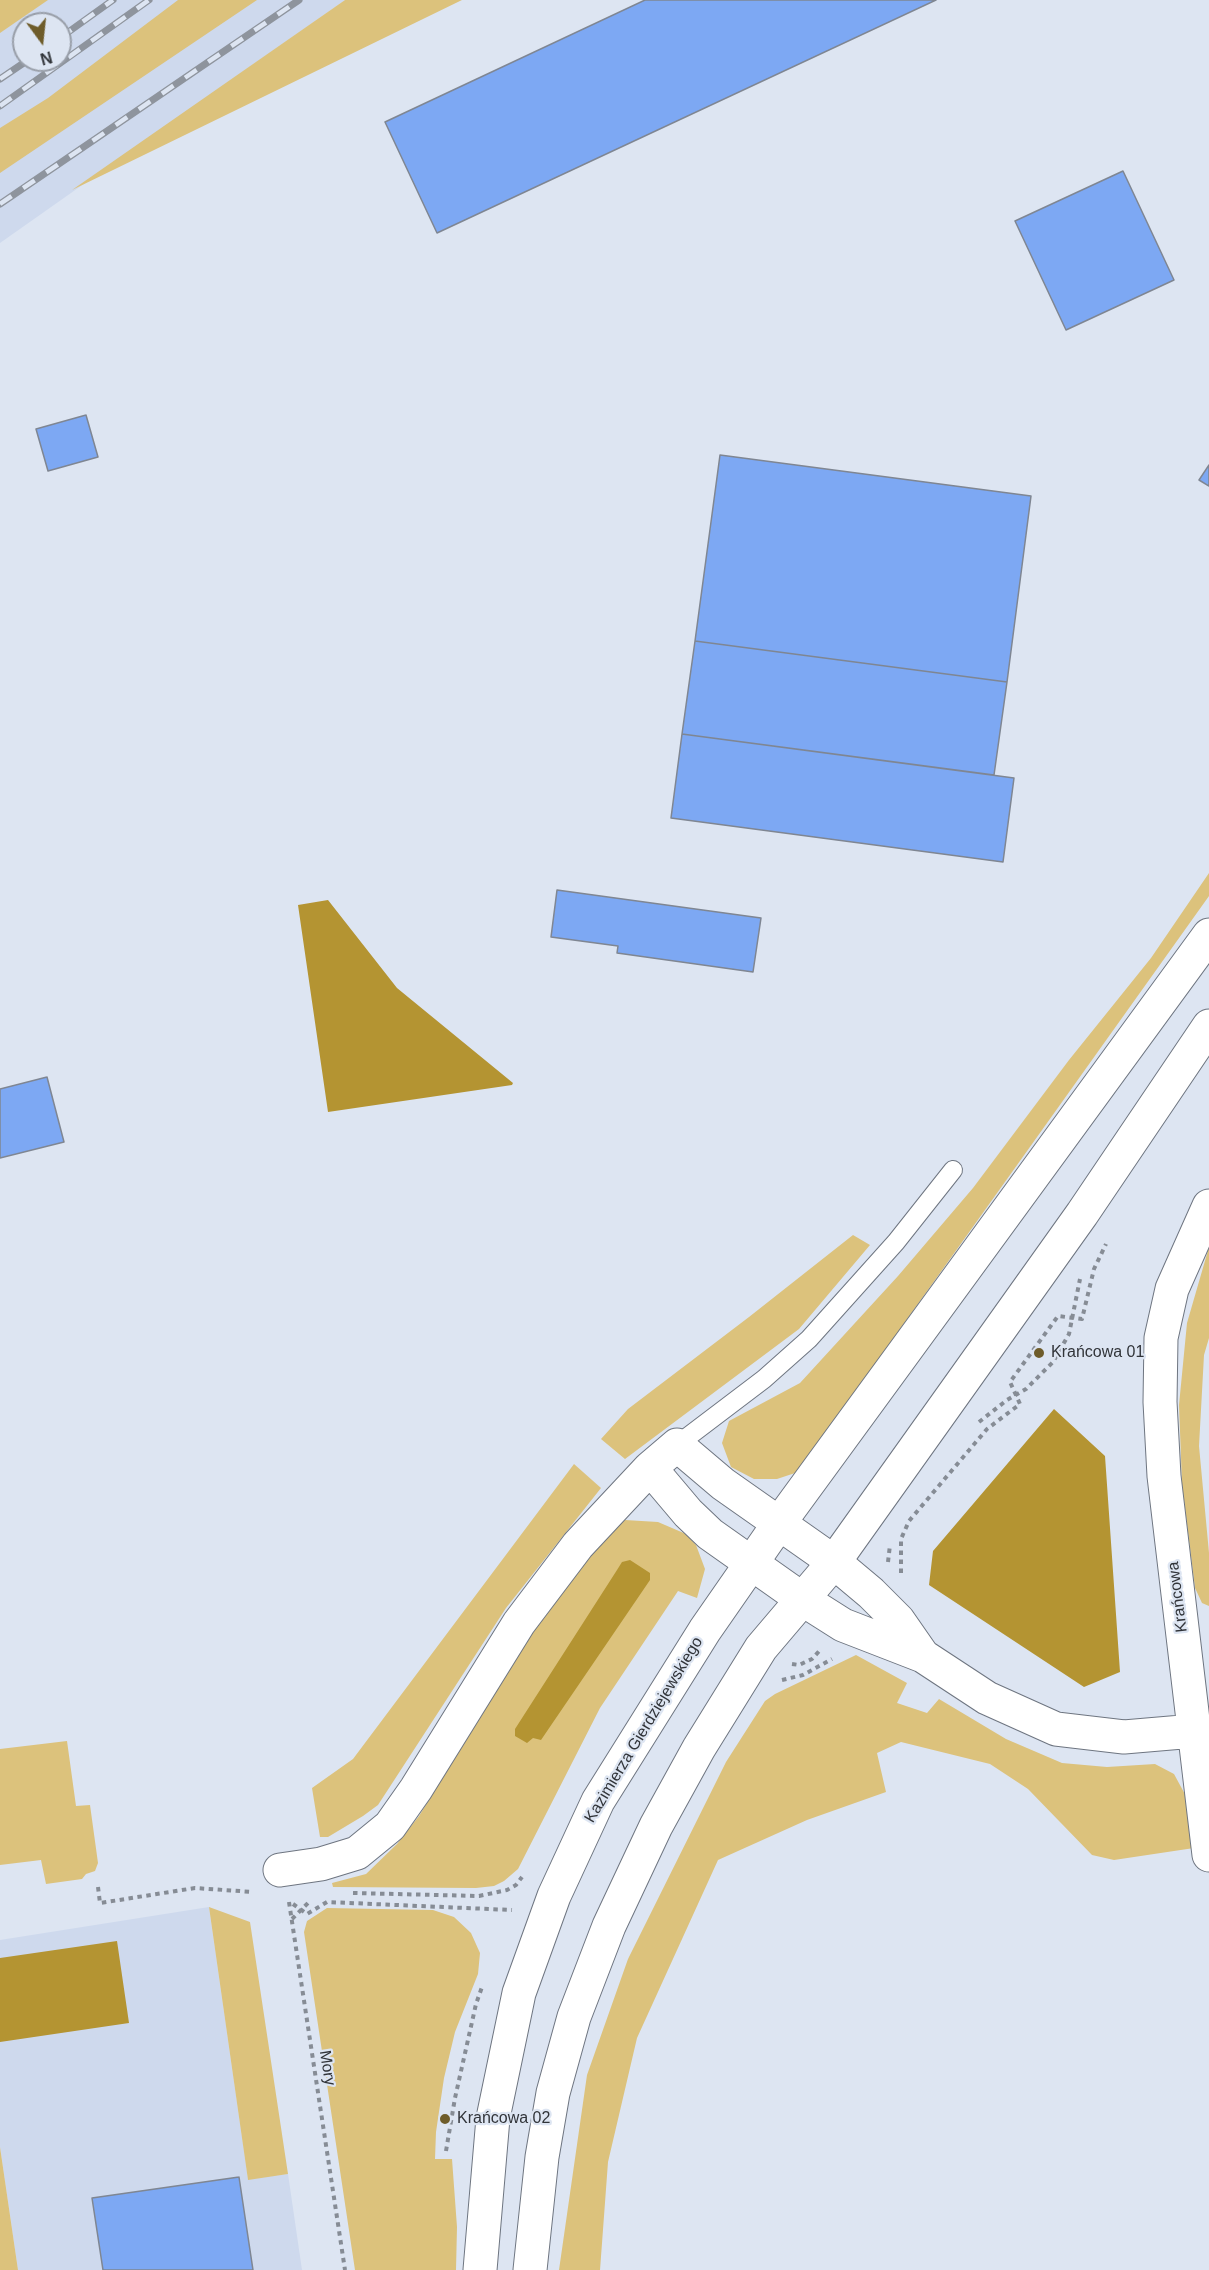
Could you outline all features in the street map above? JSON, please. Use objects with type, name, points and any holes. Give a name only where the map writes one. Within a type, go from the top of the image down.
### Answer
[{"type":"street","name":"Kazimierza Gierdziejewskiego","points":[[480,2270],[494,2118],[519,1993],[554,1896],[598,1801],[705,1630],[780,1522],[1209,935]]},
{"type":"street","points":[[530,2270],[542,2157],[553,2092],[574,2017],[609,1926],[656,1826],[699,1748],[761,1648],[834,1562],[1082,1214],[1209,1026]]},
{"type":"street","name":"Krańcowa","points":[[1209,1206],[1172,1289],[1161,1338],[1160,1402],[1164,1476],[1209,1855]]},
{"type":"street","points":[[280,1870],[321,1864],[357,1853],[390,1826],[416,1789],[519,1623],[578,1545],[650,1468],[677,1445],[723,1484],[780,1522],[871,1593],[898,1620],[923,1656]]},
{"type":"street","points":[[650,1468],[688,1513],[710,1534],[802,1599],[851,1629],[923,1656],[987,1698],[1056,1729],[1124,1737],[1194,1731]]},
{"type":"lane","points":[[677,1445],[764,1379],[809,1339],[896,1242],[953,1170]]},
{"type":"path","points":[[901,1582],[901,1539],[909,1521],[987,1429],[1020,1404],[1011,1382],[1058,1316],[1082,1319],[1094,1269],[1108,1241]]},
{"type":"path","points":[[784,1664],[799,1665],[812,1659],[825,1644]]},
{"type":"path","points":[[775,1679],[786,1681],[803,1676],[839,1654]]},
{"type":"path","name":"Mory","points":[[280,1870],[292,1919],[345,2270]]},
{"type":"path","points":[[344,1892],[479,1896],[507,1890],[516,1885],[526,1872]]},
{"type":"path","points":[[292,1919],[310,1900]]},
{"type":"shaded area","points":[[0,0],[345,0],[0,243]]},
{"type":"shaded area","points":[[0,0],[48,0],[31,12],[12,12],[12,25],[0,33]]},
{"type":"shaded area","points":[[178,0],[257,0],[0,173],[0,128],[48,98]]},
{"type":"shaded area","points":[[345,0],[462,0],[72,190]]},
{"type":"shaded area","points":[[1209,873],[1209,896],[798,1472],[777,1479],[754,1479],[731,1467],[722,1443],[729,1421],[800,1383],[898,1276],[973,1188],[1069,1060],[1151,958]]},
{"type":"shaded area","points":[[328,900],[397,988],[513,1083],[512,1085],[328,1112],[298,905]]},
{"type":"shaded area","points":[[853,1235],[870,1245],[799,1329],[625,1459],[601,1439],[628,1409]]},
{"type":"shaded area","points":[[1209,1247],[1209,1338],[1204,1355],[1199,1446],[1209,1553],[1209,1606],[1202,1603],[1195,1588],[1182,1484],[1179,1405],[1187,1323]]},
{"type":"shaded area","points":[[1054,1409],[1105,1456],[1120,1672],[1084,1687],[929,1585],[933,1551]]},
{"type":"shaded area","points":[[574,1464],[601,1488],[506,1608],[378,1805],[328,1837],[320,1837],[312,1788],[353,1759]]},
{"type":"shaded area","points":[[625,1520],[658,1522],[686,1534],[696,1545],[705,1569],[697,1598],[678,1591],[600,1708],[518,1869],[494,1886],[476,1888],[333,1887],[332,1883],[366,1874],[397,1844],[419,1816],[544,1614],[578,1568],[608,1534]]},
{"type":"shaded area","points":[[630,1560],[650,1573],[650,1580],[541,1740],[533,1738],[527,1743],[515,1736],[515,1729],[622,1562]]},
{"type":"shaded area","points":[[856,1655],[907,1683],[897,1703],[927,1713],[939,1699],[1006,1739],[1062,1763],[1107,1767],[1155,1764],[1174,1774],[1187,1798],[1194,1848],[1114,1860],[1092,1855],[1028,1789],[990,1764],[901,1742],[877,1753],[886,1792],[807,1820],[718,1860],[637,2038],[608,2162],[600,2270],[559,2270],[587,2075],[628,1959],[726,1762],[765,1701]]},
{"type":"shaded area","points":[[67,1741],[76,1806],[90,1805],[98,1863],[95,1871],[86,1874],[82,1879],[46,1884],[41,1860],[0,1865],[0,1749]]},
{"type":"shaded area","points":[[209,1907],[248,2179],[288,2174],[302,2270],[18,2270],[0,2147],[0,1940]]},
{"type":"shaded area","points":[[209,1907],[250,1922],[288,2174],[248,2180]]},
{"type":"shaded area","points":[[327,1908],[433,1910],[454,1917],[471,1933],[480,1953],[478,1974],[455,2032],[444,2078],[436,2132],[435,2159],[452,2159],[457,2227],[456,2270],[355,2270],[304,1932],[307,1921]]},
{"type":"shaded area","points":[[117,1941],[129,2023],[0,2042],[0,1958]]},
{"type":"shaded area","points":[[0,2147],[18,2270],[0,2270]]},
{"type":"building","points":[[645,0],[936,0],[437,233],[385,122]]},
{"type":"building","points":[[1123,171],[1174,280],[1066,330],[1015,221]]},
{"type":"building","points":[[86,415],[98,457],[48,471],[36,429]]},
{"type":"building","points":[[720,455],[1031,496],[1007,682],[695,641]]},
{"type":"building","points":[[1209,465],[1209,486],[1199,480]]},
{"type":"building","points":[[695,641],[1007,682],[994,775],[682,734]]},
{"type":"building","points":[[682,734],[1014,778],[1003,862],[671,818]]},
{"type":"building","points":[[557,890],[761,918],[753,972],[617,953],[618,946],[551,937]]},
{"type":"building","points":[[47,1077],[64,1142],[0,1158],[0,1089]]},
{"type":"building","points":[[239,2177],[253,2270],[103,2270],[92,2198]]},
{"type":"railway","points":[[72,29],[113,0]]},
{"type":"railway","points":[[0,106],[149,0]]},
{"type":"railway","points":[[0,204],[299,0]]},
{"type":"railway","points":[[0,79],[12,71]]},
{"type":"place","name":"Krańcowa 01","points":[[1039,1353]]},
{"type":"place","name":"Krańcowa 02","points":[[445,2119]]}]
